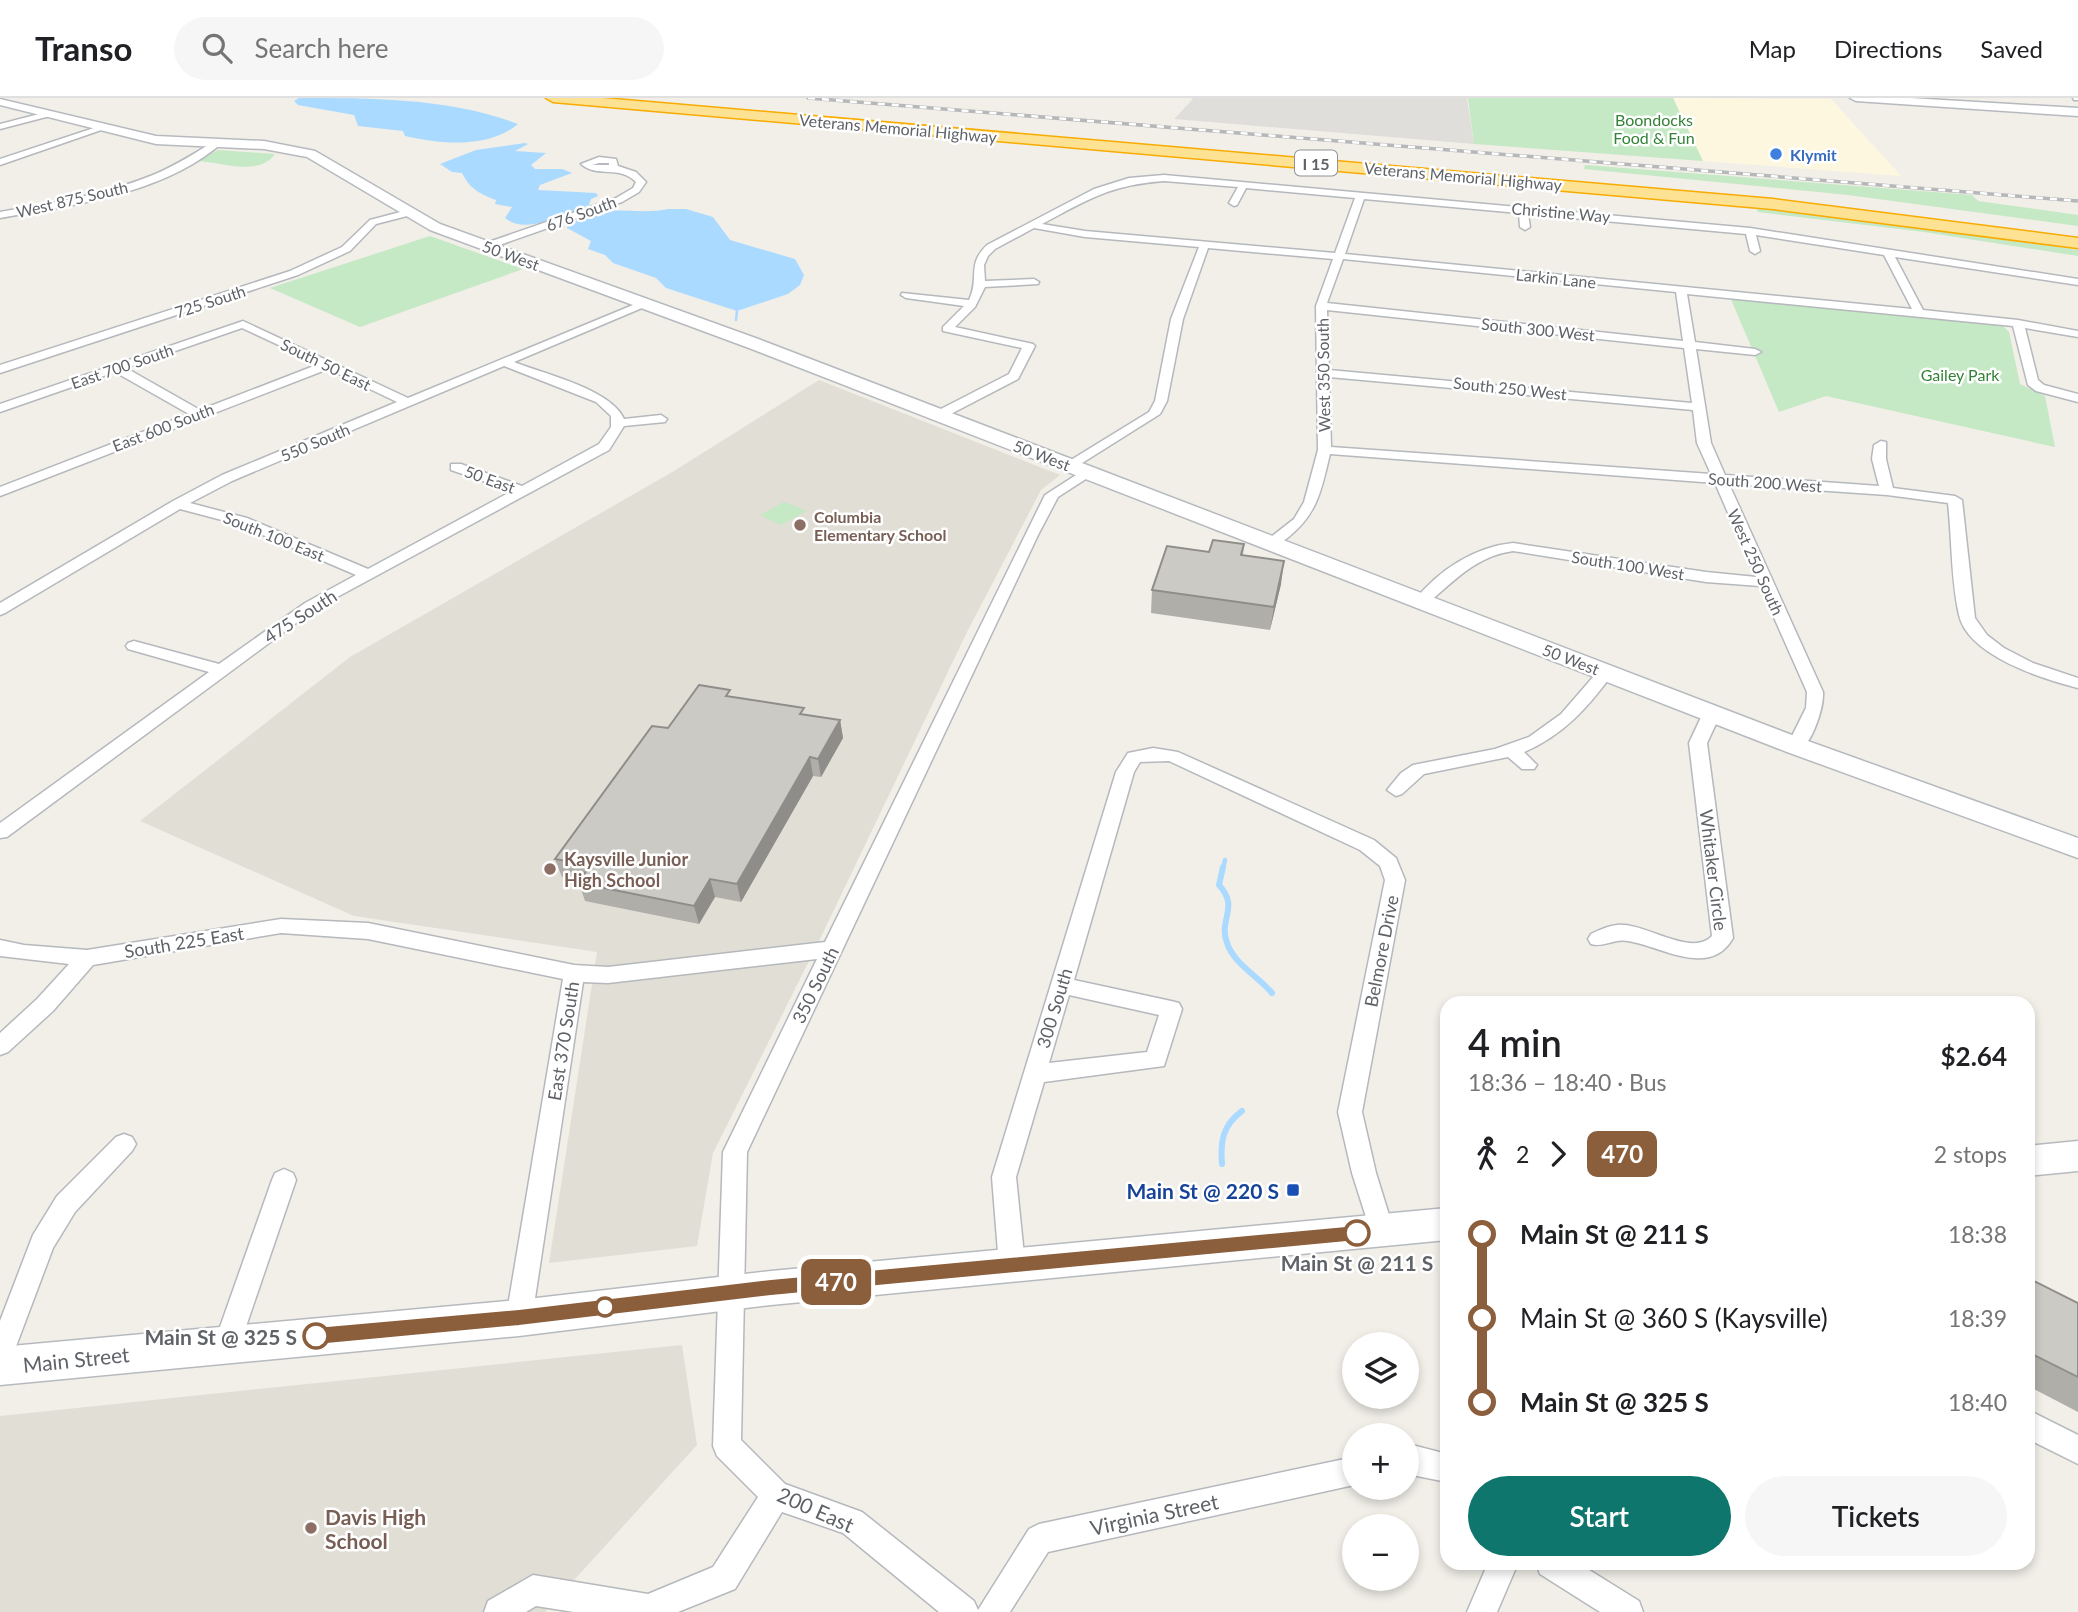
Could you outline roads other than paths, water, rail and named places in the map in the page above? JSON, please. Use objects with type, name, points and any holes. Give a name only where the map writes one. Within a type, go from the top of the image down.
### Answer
[{"type":"highway","name":"Veterans Memorial Highway","points":[[553,98],[1773,204],[2078,243]]},
{"type":"highway","name":"Veterans Memorial Highway","points":[[675,98],[1563,171],[1769,191],[2078,231]]},
{"type":"street","points":[[1856,98],[2078,112]]},
{"type":"street","name":"50 West","points":[[0,102],[156,140],[264,145],[311,155],[329,163],[435,228],[645,303],[1796,746],[2078,848]]},
{"type":"street","points":[[0,127],[47,114]]},
{"type":"street","points":[[0,162],[103,128]]},
{"type":"street","name":"West 875 South","points":[[0,215],[69,203],[128,188],[169,171],[218,143]]},
{"type":"street","name":"676 South","points":[[487,246],[629,195],[639,187],[641,182],[637,176],[614,168]]},
{"type":"street","name":"Christine Way","points":[[981,284],[977,270],[982,254],[1097,191],[1129,181],[1184,179],[1750,231],[2078,282]]},
{"type":"street","points":[[1234,203],[1244,184]]},
{"type":"street","name":"West 350 South","points":[[1272,543],[1299,522],[1311,502],[1325,450],[1321,306],[1361,195]]},
{"type":"street","points":[[1523,209],[1525,227]]},
{"type":"street","name":"725 South","points":[[0,369],[305,269],[346,249],[373,222],[408,213]]},
{"type":"street","name":"Larkin Lane","points":[[1033,225],[1085,234],[1205,243],[2018,323],[2078,334]]},
{"type":"street","points":[[1750,231],[1755,251]]},
{"type":"street","points":[[1079,469],[1154,414],[1161,401],[1178,319],[1205,243]]},
{"type":"street","points":[[1888,252],[1919,313]]},
{"type":"street","points":[[939,415],[1014,376],[1029,346],[947,329],[972,304],[981,284],[1034,282]]},
{"type":"street","name":"West 250 South","points":[[1681,290],[1704,443],[1815,692],[1815,708],[1796,746]]},
{"type":"street","points":[[906,295],[972,304]]},
{"type":"street","name":"550 South","points":[[0,610],[178,504],[227,478],[645,303]]},
{"type":"street","name":"South 300 West","points":[[1321,306],[1755,352]]},
{"type":"street","points":[[2018,323],[2032,382],[2040,388],[2078,398]]},
{"type":"street","name":"South 50 East","points":[[243,324],[409,403]]},
{"type":"street","name":"East 700 South","points":[[0,408],[243,324]]},
{"type":"street","points":[[503,362],[600,399],[612,408],[619,427],[661,419]]},
{"type":"street","name":"East 600 South","points":[[0,492],[328,365]]},
{"type":"street","points":[[117,368],[197,414]]},
{"type":"street","name":"South 250 West","points":[[1321,373],[1698,407]]},
{"type":"street","name":"475 South","points":[[0,832],[310,606],[604,447],[619,427]]},
{"type":"street","points":[[1881,445],[1879,459],[1887,491]]},
{"type":"street","name":"South 200 West","points":[[1325,450],[1887,491],[1955,500],[1966,618],[1981,638],[1998,652],[2026,666],[2078,683]]},
{"type":"street","name":"50 East","points":[[456,467],[524,491]]},
{"type":"street","name":"350 South","points":[[731,1292],[735,1152],[1031,536],[1052,495],[1079,469]]},
{"type":"street","name":"South 100 East","points":[[178,504],[242,521],[367,574]]},
{"type":"street","name":"South 100 West","points":[[1422,601],[1475,555],[1492,548],[1513,547],[1706,577],[1764,582]]},
{"type":"street","points":[[134,646],[221,670]]},
{"type":"street","points":[[1396,790],[1407,777],[1419,769],[1511,750],[1536,740],[1565,720],[1606,672]]},
{"type":"street","name":"Whitaker Circle","points":[[1598,939],[1619,932],[1695,951],[1719,946],[1723,938],[1698,743],[1712,713]]},
{"type":"street","points":[[1511,750],[1528,765]]},
{"type":"street","name":"Belmore Drive","points":[[1135,757],[1153,754],[1172,756],[1367,845],[1389,863],[1395,880],[1350,1112],[1364,1173],[1382,1230]]},
{"type":"street","name":"300 South","points":[[1012,1265],[1004,1177],[1125,772],[1135,757]]},
{"type":"street","name":"South 225 East","points":[[0,948],[24,953],[87,958],[281,926],[368,931]]},
{"type":"street","name":"East 370 South","points":[[368,931],[574,973],[519,1318]]},
{"type":"street","points":[[574,973],[608,975],[833,949]]},
{"type":"street","points":[[0,1046],[45,1004],[87,958]]},
{"type":"street","points":[[1035,1074],[1156,1060],[1171,1009],[1061,985]]},
{"type":"street","points":[[0,1356],[42,1243],[66,1204],[124,1144]]},
{"type":"street","points":[[2035,1160],[2078,1156]]},
{"type":"street","points":[[227,1344],[284,1180]]},
{"type":"street","name":"Main Street","points":[[0,1366],[519,1318],[731,1292],[1440,1225]]},
{"type":"street","name":"200 East","points":[[731,1292],[727,1446],[776,1495],[852,1522],[963,1612]]},
{"type":"street","points":[[2035,1428],[2078,1450]]},
{"type":"street","points":[[1419,1461],[1440,1466]]},
{"type":"street","name":"Virginia Street","points":[[992,1612],[1039,1539],[1342,1474]]},
{"type":"street","points":[[499,1612],[533,1590],[648,1609],[724,1578],[776,1495]]},
{"type":"street","points":[[1482,1612],[1500,1570]]},
{"type":"street","points":[[1562,1570],[1628,1612]]},
{"type":"water","points":[[299,98],[383,99],[438,104],[492,115],[518,124],[493,138],[478,141],[433,141],[405,136],[403,131],[358,126],[354,115],[298,105],[294,101]]},
{"type":"water","points":[[528,144],[515,151],[546,153],[531,165],[535,169],[562,169],[572,173],[540,185],[538,190],[596,193],[598,196],[591,199],[589,205],[547,221],[524,225],[514,223],[505,218],[512,207],[495,204],[496,200],[476,190],[462,173],[452,172],[440,164],[476,150]]},
{"type":"water","points":[[686,209],[713,217],[730,240],[795,259],[804,275],[800,285],[788,294],[737,311],[666,288],[656,278],[613,263],[605,255],[588,249],[591,241],[567,228],[568,222],[589,213]]},
{"type":"waterway","points":[[736,320],[737,311]]},
{"type":"waterway","points":[[1223,869],[1225,860]]},
{"type":"waterway","points":[[1223,867],[1219,885],[1228,900],[1225,927],[1227,943],[1241,964],[1272,993]]},
{"type":"waterway","points":[[1222,1164],[1224,1134],[1242,1111]]},
{"type":"railway","points":[[808,98],[2078,201]]},
{"type":"place","name":"Klymit","points":[[1776,154]]},
{"type":"place","name":"Columbia Elementary School","points":[[800,525]]},
{"type":"place","name":"Kaysville Junior High School","points":[[550,869]]},
{"type":"place","name":"Main St @ 220 S","points":[[1293,1190]]},
{"type":"place","name":"Main St @ 211 S","points":[[1357,1233]]},
{"type":"place","name":"Main St @ 325 S","points":[[316,1336]]},
{"type":"place","name":"Davis High School","points":[[311,1528]]},
{"type":"park label","name":"Boondocks Food & Fun","points":[[1654,128]]},
{"type":"park label","name":"Gailey Park","points":[[1960,374]]}]
